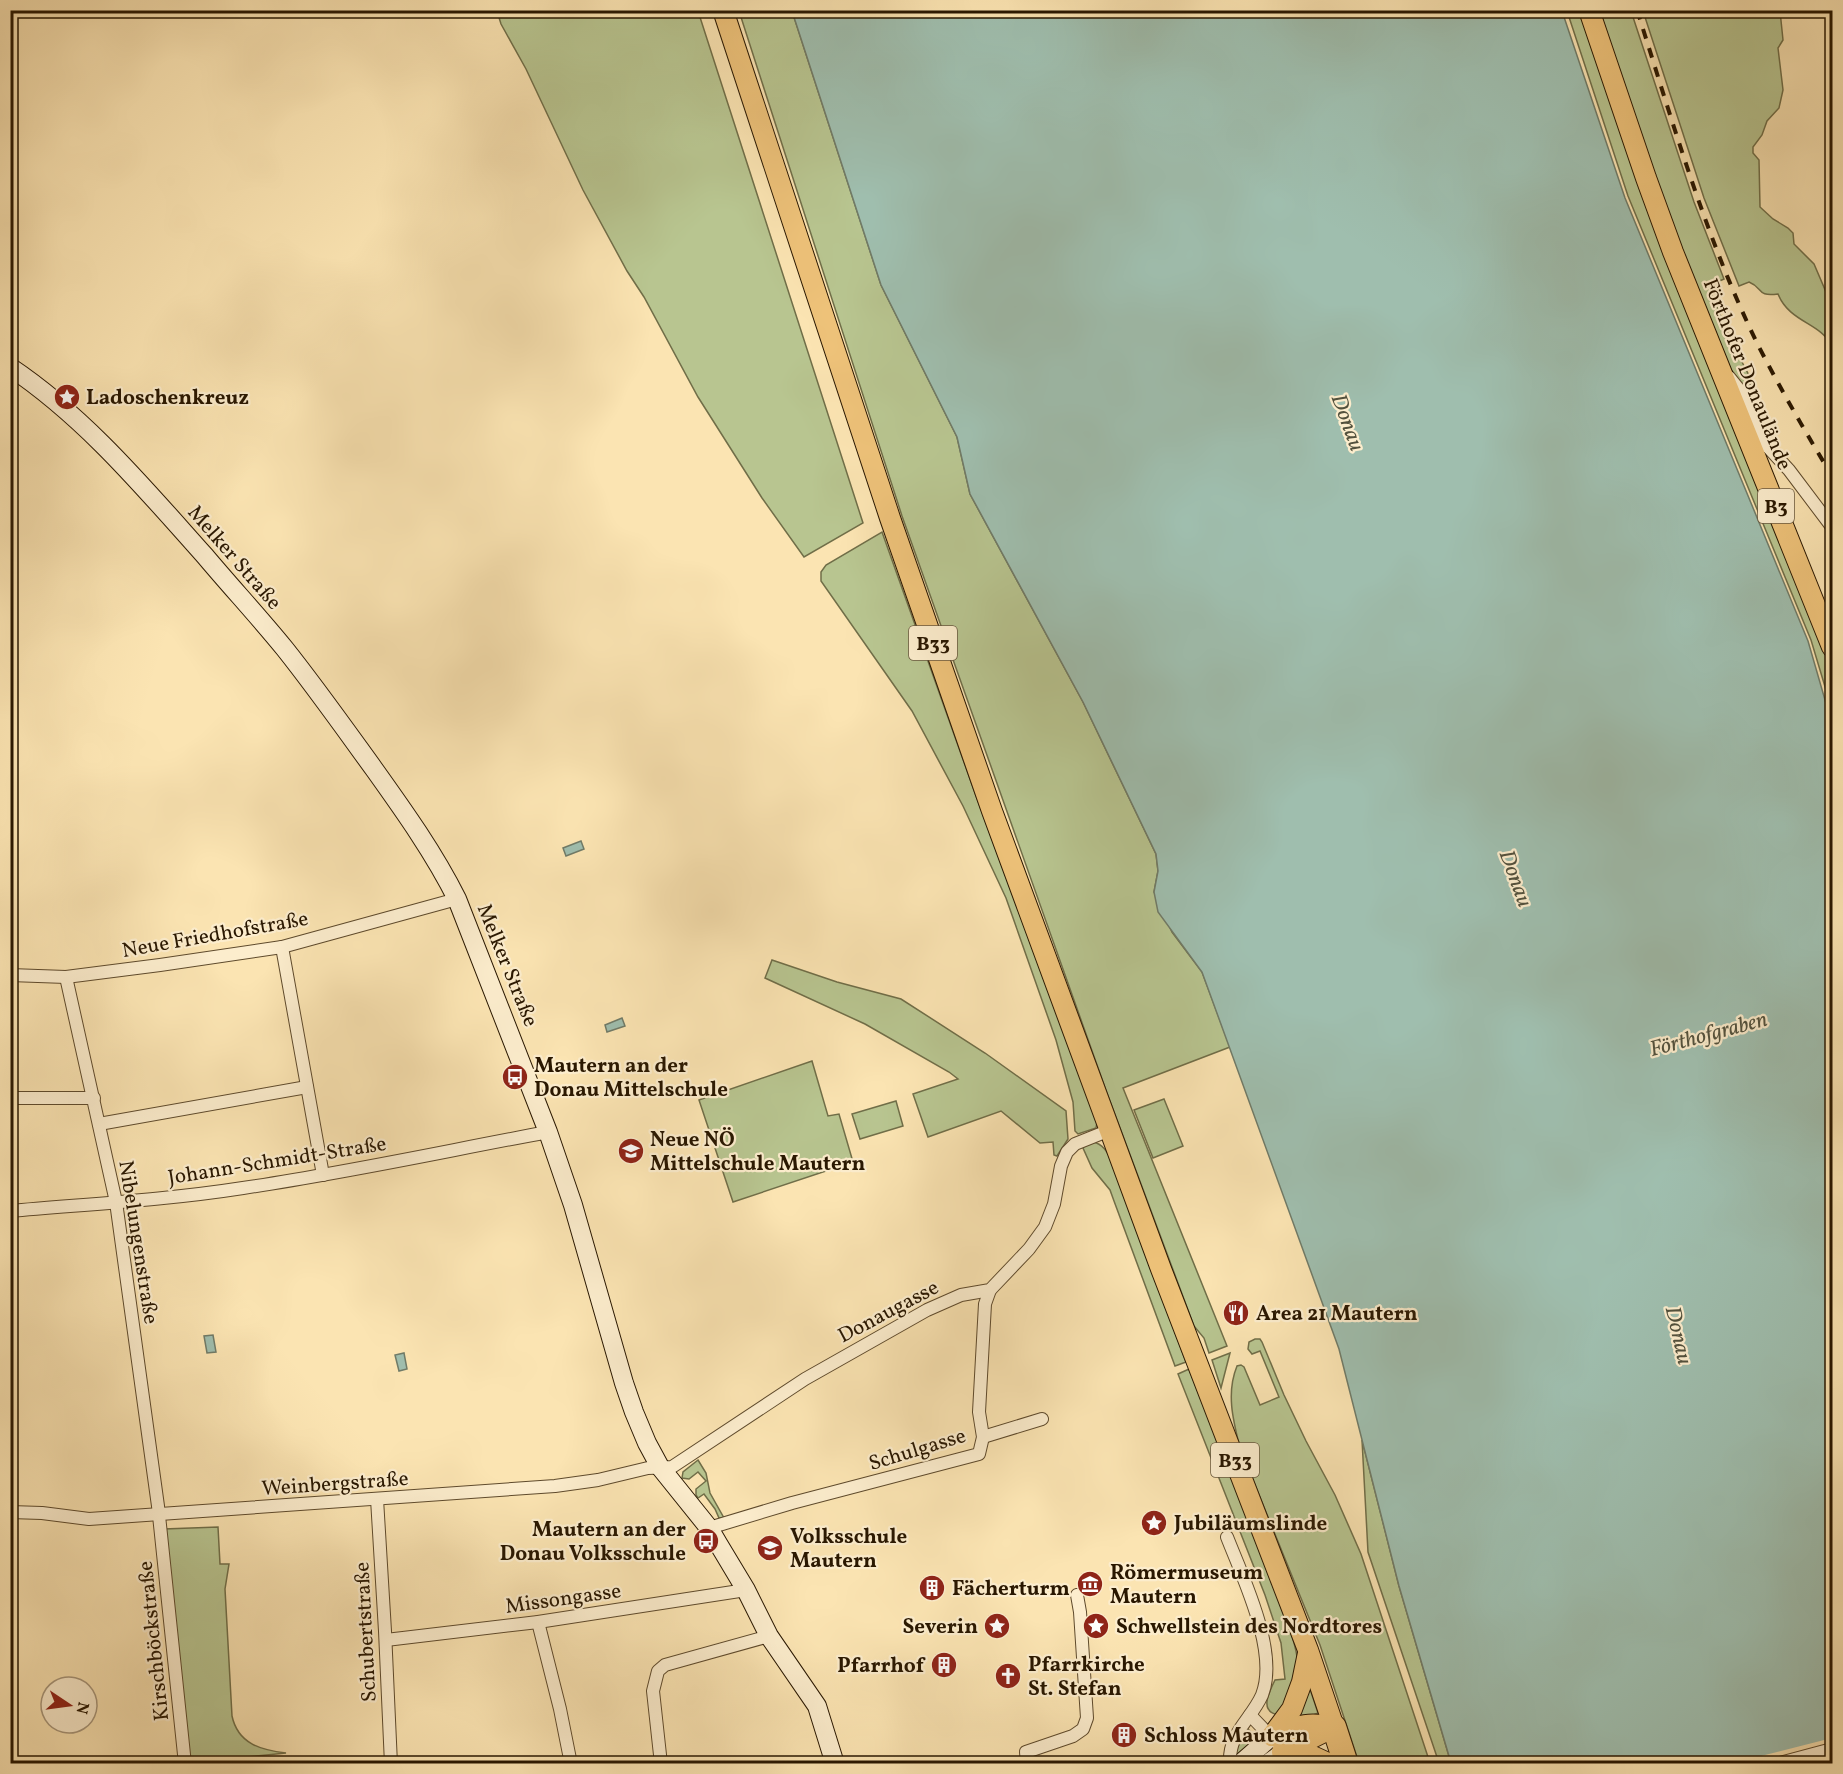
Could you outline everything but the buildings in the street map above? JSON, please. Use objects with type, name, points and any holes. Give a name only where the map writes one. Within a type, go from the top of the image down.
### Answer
[{"type":"highway","name":"B33","points":[[1334,1727],[1346,1764]]},
{"type":"highway","points":[[1274,1751],[1312,1758],[1325,1764]]},
{"type":"main road","name":"B33","points":[[723,10],[894,529],[992,811],[1165,1280],[1308,1650],[1334,1727]]},
{"type":"main road","name":"Förthofer Donaulände","points":[[1588,10],[1673,252],[1833,647]]},
{"type":"main road","points":[[1274,1751],[1295,1703],[1308,1650]]},
{"type":"main road","points":[[1274,1751],[1334,1727]]},
{"type":"street","points":[[1719,365],[1745,397],[1764,443],[1789,470],[1833,527]]},
{"type":"street","name":"Melker Straße","points":[[17,371],[68,411],[107,449],[156,501],[284,648],[332,711],[445,873],[548,1132],[573,1205],[630,1402],[647,1443],[660,1467],[709,1528],[746,1590],[769,1636],[817,1706],[835,1764]]},
{"type":"street","name":"Neue Friedhofstraße","points":[[10,975],[66,976],[282,947],[457,899]]},
{"type":"street","points":[[282,947],[323,1175]]},
{"type":"street","name":"Nibelungenstraße","points":[[66,976],[116,1202],[159,1515]]},
{"type":"street","points":[[99,1124],[307,1087]]},
{"type":"street","points":[[10,1098],[94,1098]]},
{"type":"street","points":[[990,1290],[1029,1249],[1045,1227],[1054,1204],[1061,1166],[1067,1152],[1075,1144],[1110,1130]]},
{"type":"street","name":"Johann-Schmidt-Straße","points":[[10,1211],[240,1189],[548,1132]]},
{"type":"street","name":"Schulgasse","points":[[709,1528],[792,1503],[979,1454],[983,1437],[980,1375],[985,1304],[990,1290]]},
{"type":"street","name":"Donaugasse","points":[[660,1467],[676,1465],[805,1379],[927,1310],[961,1295],[990,1290]]},
{"type":"street","points":[[983,1437],[1042,1419]]},
{"type":"street","name":"Weinbergstraße","points":[[10,1512],[90,1519],[159,1515],[555,1486],[660,1467]]},
{"type":"street","name":"Schubertstraße","points":[[377,1499],[391,1764]]},
{"type":"street","name":"Kirschböckstraße","points":[[159,1515],[185,1763]]},
{"type":"street","points":[[1227,1537],[1249,1593],[1262,1635],[1267,1672],[1261,1697],[1232,1742],[1229,1752],[1230,1764]]},
{"type":"street","name":"Missongasse","points":[[386,1640],[538,1622],[746,1590]]},
{"type":"street","points":[[1027,1764],[1026,1752],[1073,1736],[1083,1729],[1087,1718],[1077,1595]]},
{"type":"street","points":[[538,1622],[571,1764]]},
{"type":"street","points":[[661,1764],[653,1691],[658,1671],[665,1665],[769,1636]]},
{"type":"street","points":[[1240,1764],[1274,1751],[1250,1715]]},
{"type":"street","points":[[1776,1764],[1833,1749]]},
{"type":"street","points":[[161,1764],[185,1763]]},
{"type":"green space","points":[[497,11],[698,11],[863,523],[804,557],[762,498],[698,397],[644,297],[627,271],[583,190],[526,69],[501,24]]},
{"type":"green space","points":[[739,11],[792,11],[881,285],[957,437],[970,494],[1083,702],[1156,854],[1158,871],[1154,892],[1172,932],[1202,972],[1230,1047],[1123,1088],[1227,1346],[1209,1353],[1204,1338],[1194,1326],[1107,1093],[902,516]]},
{"type":"green space","points":[[1567,11],[1582,11],[1832,665],[1832,710],[1811,640],[1628,196]]},
{"type":"green space","points":[[1596,11],[1631,11],[1694,202],[1724,279],[1708,286],[1733,345],[1753,383],[1745,387],[1724,361],[1680,250]]},
{"type":"green space","points":[[1643,11],[1780,11],[1783,40],[1778,48],[1783,90],[1779,108],[1767,121],[1762,135],[1753,147],[1753,153],[1759,160],[1760,207],[1793,233],[1794,244],[1814,264],[1832,306],[1832,346],[1820,332],[1790,311],[1778,294],[1763,293],[1749,282],[1739,286],[1704,198]]},
{"type":"green space","points":[[882,532],[976,796],[1097,1122],[1096,1128],[1078,1134],[1075,1131],[1073,1102],[1056,1040],[1006,898],[963,806],[912,711],[821,581],[821,572],[826,565]]},
{"type":"green space","points":[[772,960],[837,982],[901,999],[985,1053],[1066,1111],[1068,1139],[1057,1156],[1054,1155],[1053,1142],[1040,1143],[1001,1111],[928,1137],[913,1094],[958,1079],[865,1024],[765,978]]},
{"type":"green space","points":[[812,1061],[828,1116],[839,1114],[853,1162],[733,1202],[699,1100]]},
{"type":"green space","points":[[1164,1099],[1183,1146],[1153,1158],[1134,1110]]},
{"type":"green space","points":[[896,1101],[903,1126],[860,1139],[852,1114]]},
{"type":"green space","points":[[1093,1142],[1103,1147],[1113,1163],[1186,1362],[1175,1366],[1110,1190],[1092,1168],[1083,1148]]},
{"type":"green space","points":[[1260,1339],[1262,1342],[1284,1395],[1335,1495],[1361,1554],[1430,1763],[1359,1763],[1320,1645],[1237,1438],[1231,1396],[1237,1366],[1244,1367],[1260,1405],[1279,1397],[1260,1351],[1252,1354],[1248,1349],[1249,1342]]},
{"type":"green space","points":[[1230,1353],[1221,1388],[1212,1360]]},
{"type":"green space","points":[[1189,1369],[1288,1622],[1294,1643],[1298,1665],[1297,1680],[1280,1715],[1269,1710],[1267,1701],[1275,1680],[1285,1679],[1281,1643],[1265,1595],[1178,1374]]},
{"type":"green space","points":[[1362,1440],[1399,1586],[1451,1763],[1439,1763],[1368,1552]]},
{"type":"green space","points":[[698,1460],[706,1473],[710,1493],[724,1518],[719,1518],[704,1494],[698,1498],[696,1495],[696,1489],[706,1481],[698,1472],[689,1479],[682,1478],[683,1472]]},
{"type":"green space","points":[[218,1527],[220,1564],[229,1564],[225,1589],[232,1716],[235,1726],[239,1733],[252,1744],[286,1753],[190,1763],[164,1529]]},
{"type":"green space","points":[[1308,1689],[1310,1689],[1318,1713],[1294,1723]]},
{"type":"green space","points":[[1248,1729],[1258,1740],[1237,1760],[1235,1751]]},
{"type":"water","points":[[792,11],[1562,11],[1625,198],[1808,641],[1832,724],[1832,1763],[1451,1763],[1399,1586],[1339,1349],[1202,972],[1158,912],[1154,892],[1158,871],[1156,854],[1083,702],[970,494],[957,437],[881,285]]},
{"type":"water","points":[[581,841],[584,849],[566,856],[563,848]]},
{"type":"water","points":[[622,1018],[625,1026],[607,1032],[605,1025]]},
{"type":"water","points":[[213,1335],[216,1352],[207,1353],[204,1336]]},
{"type":"water","points":[[404,1353],[407,1369],[399,1371],[395,1355]]},
{"type":"pier","points":[[1832,1738],[1832,1761],[1822,1764],[1733,1763]]},
{"type":"railway","points":[[1637,10],[1691,180],[1739,305],[1803,428],[1832,476]]},
{"type":"place","name":"Ladoschenkreuz","points":[[67,397]]},
{"type":"place","name":"Mautern an der Donau Mittelschule","points":[[515,1077]]},
{"type":"place","name":"Neue NÖ Mittelschule Mautern","points":[[631,1151]]},
{"type":"place","name":"Area 21 Mautern","points":[[1236,1313]]},
{"type":"place","name":"Jubiläumslinde","points":[[1154,1523]]},
{"type":"place","name":"Mautern an der Donau Volksschule","points":[[706,1541]]},
{"type":"place","name":"Volksschule Mautern","points":[[770,1548]]},
{"type":"place","name":"Römermuseum Mautern","points":[[1090,1584]]},
{"type":"place","name":"Fächerturm","points":[[932,1588]]},
{"type":"place","name":"Severin","points":[[997,1626]]},
{"type":"place","name":"Schwellstein des Nordtores","points":[[1096,1626]]},
{"type":"place","name":"Pfarrhof","points":[[944,1665]]},
{"type":"place","name":"Pfarrkirche St. Stefan","points":[[1008,1676]]},
{"type":"place","name":"Schloss Mautern","points":[[1124,1735]]},
{"type":"water label","name":"Donau","points":[[1349,422]]},
{"type":"water label","name":"Donau","points":[[1517,878]]},
{"type":"water label","name":"Förthofgraben","points":[[1708,1033]]},
{"type":"water label","name":"Donau","points":[[1680,1335]]}]
